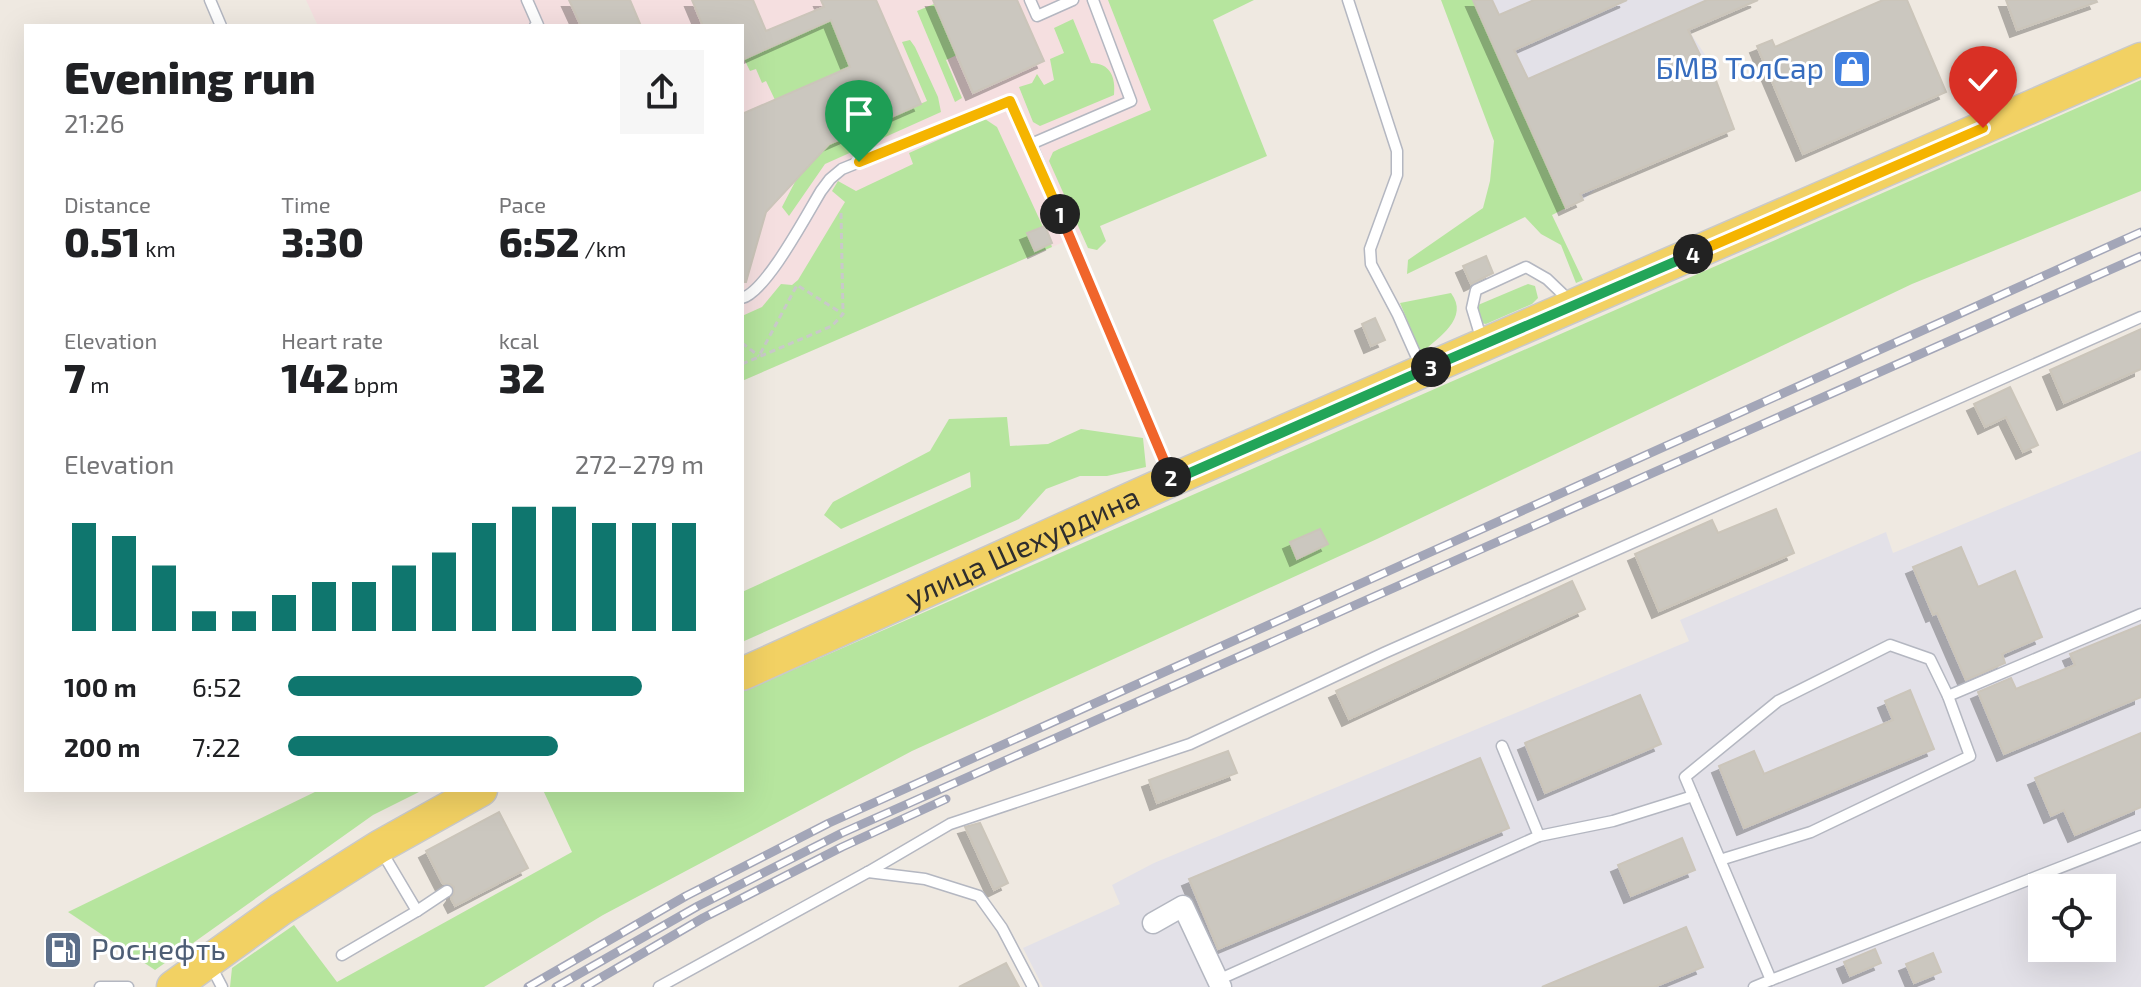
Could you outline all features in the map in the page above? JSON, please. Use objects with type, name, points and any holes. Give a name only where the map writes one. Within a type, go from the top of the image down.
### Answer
[{"type":"main road","name":"улица Шехурдина","points":[[744,673],[1172,480],[2141,59]]},
{"type":"main road","points":[[173,987],[215,974],[281,909],[379,847],[477,792]]},
{"type":"street","points":[[1153,923],[1183,906],[1219,983]]},
{"type":"lane","points":[[210,0],[220,24]]},
{"type":"lane","points":[[527,0],[538,24]]},
{"type":"lane","points":[[1030,0],[1037,16],[1073,0]]},
{"type":"lane","points":[[1031,144],[1131,101],[1093,0]]},
{"type":"lane","points":[[1348,0],[1397,151],[1397,175],[1370,249],[1371,264],[1398,315],[1422,371]]},
{"type":"lane","points":[[744,297],[751,295],[772,269],[821,191],[842,169],[1010,101],[1031,144],[1172,480]]},
{"type":"lane","points":[[1483,345],[1472,308],[1476,290],[1526,267],[1547,279],[1575,306]]},
{"type":"lane","points":[[659,987],[950,824],[1190,744],[1398,647],[2141,317]]},
{"type":"lane","points":[[1948,696],[2141,614]]},
{"type":"lane","points":[[1720,860],[1811,832],[1970,756],[1948,696],[1930,659],[1890,645],[1778,701],[1685,777],[1720,860],[1771,980]]},
{"type":"lane","points":[[1502,746],[1539,836]]},
{"type":"lane","points":[[1219,983],[1539,836],[1613,821],[1693,796]]},
{"type":"lane","points":[[1754,987],[2141,836]]},
{"type":"lane","points":[[379,847],[417,911]]},
{"type":"lane","points":[[868,872],[925,879],[979,896],[1002,928],[1033,987]]},
{"type":"lane","points":[[342,955],[447,891]]},
{"type":"lane","points":[[100,987],[128,987]]},
{"type":"path","points":[[744,363],[832,326],[843,314],[841,213]]},
{"type":"path","points":[[759,356],[797,285],[843,314]]},
{"type":"path","points":[[744,345],[759,356]]},
{"type":"shaded area","points":[[306,0],[1133,0],[1176,102],[1103,225],[744,380],[744,24],[317,24]]},
{"type":"shaded area","points":[[1473,0],[1758,0],[1689,31],[1708,59],[1727,110],[1599,186],[1583,200]]},
{"type":"shaded area","points":[[2141,451],[2141,987],[1043,987],[1023,948],[1120,904],[1112,885],[1154,863],[1689,641],[1680,620],[1886,532],[1893,553]]},
{"type":"green space","points":[[1108,0],[1254,0],[1213,20],[1267,156],[1100,226],[1106,241],[1097,250],[1088,248],[1049,161],[1053,152],[1059,149],[1151,110]]},
{"type":"green space","points":[[1441,0],[1473,0],[1566,208],[1552,215],[1583,280],[1576,283],[1561,245],[1541,234],[1525,217],[1407,274],[1408,260],[1483,208],[1490,181],[1494,141]]},
{"type":"green space","points":[[934,4],[957,55],[946,60],[962,98],[955,102],[917,11]]},
{"type":"green space","points":[[1073,19],[1091,63],[1103,65],[1110,72],[1114,95],[1040,126],[1033,122],[1019,87],[1032,83],[1037,74],[1044,85],[1054,80],[1050,59],[1064,53],[1054,28]]},
{"type":"green space","points":[[831,20],[850,67],[775,100],[766,81],[762,83],[756,69],[750,71],[744,59]]},
{"type":"green space","points":[[910,40],[938,97],[941,112],[825,164],[789,216],[782,207],[796,180],[829,144],[927,101],[902,42]]},
{"type":"green space","points":[[2141,80],[2141,191],[1912,284],[1377,539],[912,751],[603,915],[484,987],[230,987],[232,968],[294,925],[337,982],[572,852],[544,792],[744,792],[744,691]]},
{"type":"green space","points":[[985,119],[997,127],[1043,227],[1027,234],[1034,251],[1051,244],[1052,247],[744,380],[744,315],[762,307],[781,284],[792,285],[798,280],[845,202],[832,191],[838,181],[856,191],[913,164],[909,153]]},
{"type":"green space","points":[[1528,284],[1535,286],[1538,298],[1532,304],[1486,324],[1481,323],[1475,313],[1478,305]]},
{"type":"green space","points":[[1451,293],[1457,311],[1450,327],[1421,353],[1400,303]]},
{"type":"green space","points":[[1007,417],[1010,446],[1048,444],[1081,429],[1143,438],[1146,467],[1107,476],[1080,476],[1046,489],[1019,519],[744,641],[744,591],[971,487],[970,472],[841,529],[824,515],[833,502],[930,451],[949,419]]},
{"type":"green space","points":[[315,792],[419,792],[373,815],[155,970],[68,912]]},
{"type":"building","points":[[569,0],[630,0],[640,24],[580,24]]},
{"type":"building","points":[[692,0],[753,0],[766,31],[824,7],[821,0],[876,0],[921,104],[829,144],[766,212],[746,282],[744,113],[850,67],[831,20],[744,59],[744,24],[702,24]]},
{"type":"building","points":[[933,0],[1017,0],[1044,61],[973,93]]},
{"type":"building","points":[[1473,0],[1492,0],[1499,15],[1534,0],[1627,0],[1514,50],[1528,79],[1707,0],[1758,0],[1688,30],[1703,61],[1708,59],[1734,129],[1580,194],[1583,200],[1566,208]]},
{"type":"building","name":"БМВ ТолСар","points":[[1883,0],[1907,0],[1946,92],[1803,154],[1757,46],[1772,40],[1775,47]]},
{"type":"building","points":[[2006,0],[2096,0],[2097,2],[2017,30]]},
{"type":"building","points":[[1045,226],[1052,243],[1035,251],[1027,233]]},
{"type":"building","points":[[1486,256],[1493,273],[1471,284],[1463,266]]},
{"type":"building","points":[[1375,318],[1385,340],[1371,346],[1362,324]]},
{"type":"building","points":[[2141,329],[2141,369],[2064,403],[2050,370]]},
{"type":"building","points":[[2010,387],[2038,445],[2023,452],[2006,417],[1985,427],[1974,404]]},
{"type":"building","points":[[1776,509],[1794,553],[1659,611],[1635,554],[1712,520],[1718,533]]},
{"type":"building","points":[[1320,529],[1328,544],[1297,559],[1290,542]]},
{"type":"building","points":[[1961,547],[1978,587],[2015,571],[2042,637],[2002,654],[2005,663],[1966,680],[1913,567]]},
{"type":"building","points":[[1572,581],[1585,609],[1349,719],[1336,691]]},
{"type":"building","points":[[2141,625],[2141,697],[2004,754],[1978,692],[2011,678],[2016,689],[2075,665],[2070,654]]},
{"type":"building","points":[[1910,690],[1934,749],[1744,828],[1719,766],[1754,751],[1764,774],[1893,720],[1885,701]]},
{"type":"building","points":[[1640,695],[1661,744],[1545,793],[1525,743]]},
{"type":"building","points":[[2141,733],[2141,807],[2075,835],[2064,810],[2051,816],[2035,778]]},
{"type":"building","points":[[1228,751],[1237,773],[1157,803],[1149,780]]},
{"type":"building","points":[[1480,758],[1509,828],[1218,949],[1189,879]]},
{"type":"building","points":[[499,812],[528,868],[455,906],[451,898],[454,887],[443,884],[426,851]]},
{"type":"building","points":[[980,823],[1008,883],[994,890],[965,827]]},
{"type":"building","points":[[1682,838],[1695,870],[1631,896],[1618,865]]},
{"type":"building","points":[[1686,927],[1703,967],[1654,987],[1542,987]]},
{"type":"building","points":[[1875,949],[1881,963],[1850,976],[1844,962]]},
{"type":"building","points":[[1933,953],[1941,972],[1914,983],[1906,964]]},
{"type":"building","points":[[1006,963],[1019,987],[959,987]]},
{"type":"railway","points":[[528,987],[686,896],[829,823],[2141,232]]},
{"type":"railway","points":[[556,987],[698,906],[842,833],[2141,256]]},
{"type":"railway","points":[[585,987],[703,918],[842,847],[946,799]]},
{"type":"place","name":"БМВ ТолСар","points":[[1852,69]]},
{"type":"place","name":"Роснефть","points":[[63,950]]},
{"type":"route","points":[[859,162],[1010,101],[1031,144],[1172,480],[1983,128]]}]
